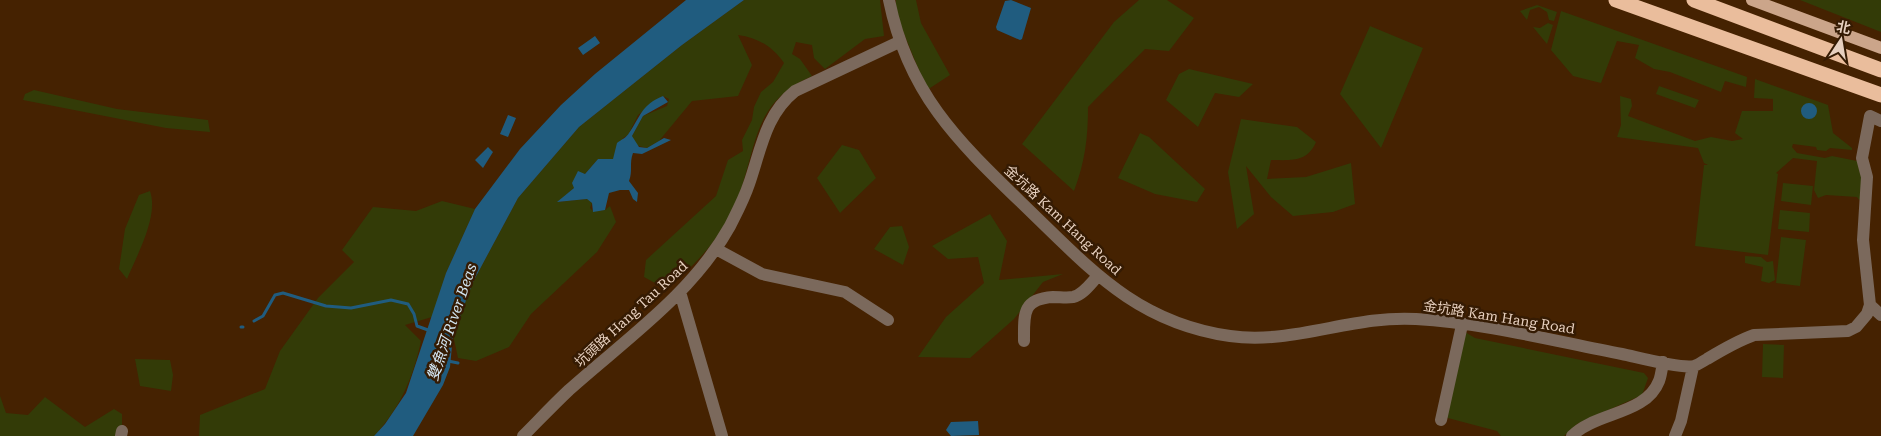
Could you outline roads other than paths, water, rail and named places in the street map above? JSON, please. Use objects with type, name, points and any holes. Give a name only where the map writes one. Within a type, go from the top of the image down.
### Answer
[{"type":"highway","points":[[1616,0],[1881,95]]},
{"type":"highway","points":[[1694,0],[1881,70]]},
{"type":"main road","points":[[1752,0],[1881,48]]},
{"type":"street","name":"金坑路 Kam Hang Road","points":[[888,0],[899,42],[919,85],[953,135],[1097,277],[1121,294],[1173,322],[1230,336],[1260,338],[1367,321],[1415,318],[1693,367]]},
{"type":"street","name":"坑頭路 Hang Tau Road","points":[[523,436],[568,391],[680,292],[706,264],[743,200],[763,135],[778,107],[795,91],[899,42]]},
{"type":"street","points":[[1675,436],[1681,422],[1693,367],[1743,339],[1754,335],[1848,331],[1864,320],[1870,305],[1863,240],[1867,177],[1862,158],[1870,116],[1881,120]]},
{"type":"street","points":[[716,249],[762,274],[845,292],[888,320]]},
{"type":"street","points":[[1024,341],[1026,310],[1032,301],[1041,298],[1073,297],[1080,294],[1097,277]]},
{"type":"street","points":[[680,292],[722,436]]},
{"type":"street","points":[[1870,305],[1881,315]]},
{"type":"street","points":[[1441,420],[1462,325]]},
{"type":"street","points":[[1572,436],[1588,422],[1628,409],[1645,398],[1658,382],[1663,362]]},
{"type":"water","name":"雙魚河 River Beas","points":[[686,0],[744,0],[682,45],[579,127],[518,198],[473,282],[453,335],[450,367],[443,385],[413,436],[374,436],[385,424],[406,393],[446,273],[475,209],[520,149],[561,105],[595,74]]},
{"type":"water","points":[[1011,0],[1031,8],[1022,39],[1020,40],[997,30],[996,27],[1005,1]]},
{"type":"water","points":[[595,36],[600,43],[583,55],[578,48]]},
{"type":"water","points":[[663,96],[668,102],[643,116],[632,136],[639,147],[647,148],[664,138],[671,140],[642,154],[633,153],[629,181],[638,193],[637,202],[633,199],[629,190],[620,190],[609,193],[605,210],[593,212],[592,203],[587,199],[557,202],[574,188],[572,183],[578,171],[585,174],[598,159],[613,159],[617,143],[628,134],[642,111],[650,103]]},
{"type":"water","points":[[1809,103],[1817,111],[1809,119],[1801,111]]},
{"type":"water","points":[[508,115],[516,118],[508,137],[500,134]]},
{"type":"water","points":[[488,147],[493,152],[483,168],[475,160]]},
{"type":"water","points":[[978,421],[979,435],[951,436],[946,430],[951,422]]},
{"type":"waterway","points":[[254,321],[263,316],[275,295],[283,293],[326,306],[351,308],[391,300],[408,304],[414,314],[417,326],[428,330]]},
{"type":"waterway","name":"雙魚河 River Beas","points":[[448,361],[458,363]]}]
